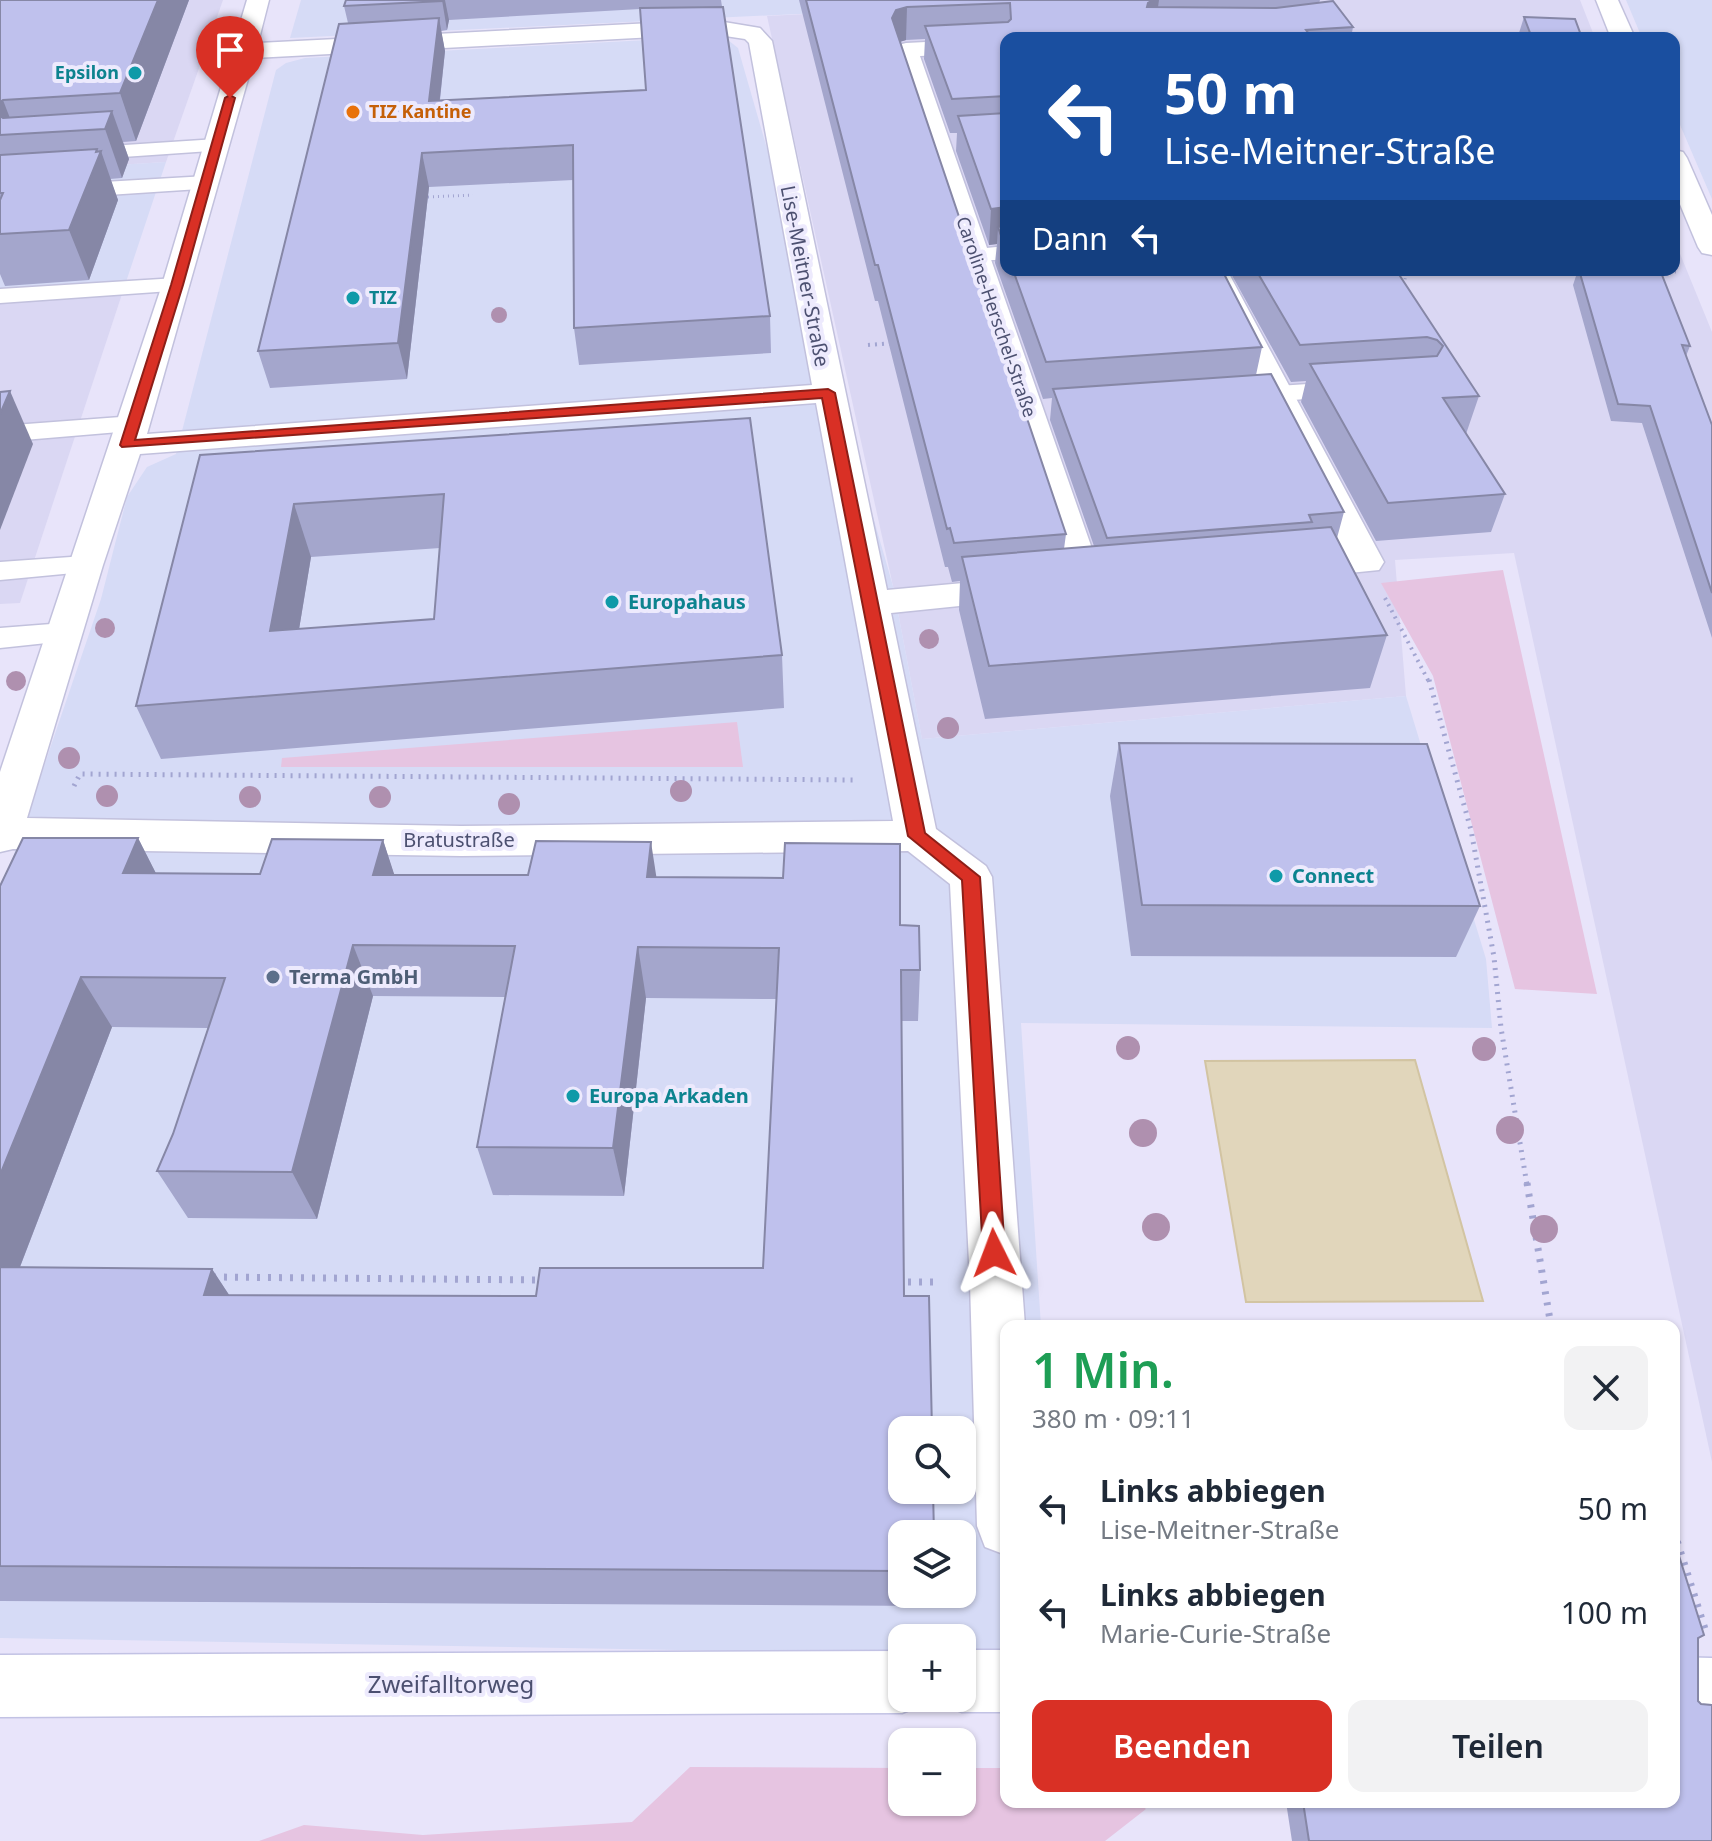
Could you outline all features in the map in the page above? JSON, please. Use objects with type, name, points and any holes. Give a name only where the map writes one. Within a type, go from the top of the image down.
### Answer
[{"type":"street","points":[[0,834],[177,285],[258,0]]},
{"type":"street","points":[[1607,0],[1620,32]]},
{"type":"street","name":"Lise-Meitner-Straße","points":[[243,51],[712,27],[752,33],[760,41],[917,836]]},
{"type":"street","name":"Caroline-Herschel-Straße","points":[[869,603],[1102,582],[1028,411],[975,255],[951,142],[906,50],[1000,45]]},
{"type":"street","points":[[1680,172],[1712,247]]},
{"type":"street","points":[[1216,276],[1366,562],[1257,570]]},
{"type":"street","points":[[130,434],[828,393]]},
{"type":"street","name":"Bratustraße","points":[[0,834],[461,841],[917,836]]},
{"type":"street","points":[[917,836],[971,877],[1000,1380]]},
{"type":"street","points":[[1680,1684],[1710,1663]]},
{"type":"street","points":[[976,1681],[1000,1681]]},
{"type":"street","name":"Zweifalltorweg","points":[[0,1686],[888,1682]]},
{"type":"lane","points":[[50,155],[217,145]]},
{"type":"lane","points":[[0,195],[207,183]]},
{"type":"lane","points":[[975,255],[1000,253]]},
{"type":"lane","points":[[0,296],[177,285]]},
{"type":"lane","points":[[1216,398],[1386,387]]},
{"type":"lane","points":[[1028,411],[1059,409]]},
{"type":"lane","points":[[0,434],[130,434]]},
{"type":"lane","points":[[0,571],[85,565]]},
{"type":"lane","points":[[0,638],[64,633]]},
{"type":"path","points":[[428,197],[473,195]]},
{"type":"path","points":[[1401,296],[1406,276]]},
{"type":"path","points":[[819,348],[896,343]]},
{"type":"path","points":[[1366,562],[1428,678],[1471,830],[1494,957],[1501,1028],[1550,1320]]},
{"type":"path","points":[[80,774],[905,780]]},
{"type":"path","points":[[205,1277],[556,1280]]},
{"type":"path","points":[[217,1289],[220,1277]]},
{"type":"path","points":[[893,1282],[996,1282]]},
{"type":"path","points":[[1680,1553],[1710,1663]]},
{"type":"shaded area","points":[[0,0],[223,0],[166,162],[0,172]]},
{"type":"shaded area","points":[[301,0],[1093,0],[290,38]]},
{"type":"shaded area","points":[[1093,0],[1580,0],[1593,32],[1000,32],[1000,276],[1680,276],[1680,254],[1712,332],[1712,1462],[1514,553],[1395,560],[1406,696],[922,739],[893,586],[767,16]]},
{"type":"shaded area","points":[[1626,0],[1712,0],[1712,199],[1680,125],[1680,32],[1639,32]]},
{"type":"shaded area","points":[[706,37],[728,40],[738,48],[893,586],[922,739],[1406,696],[1486,959],[1492,1028],[1021,1023],[1041,1320],[1000,1320],[1000,1655],[976,1655],[976,1624],[888,1624],[888,1654],[0,1638],[0,895],[101,599],[127,497],[147,467],[176,454],[276,70],[286,63],[305,58]]},
{"type":"shaded area","points":[[166,162],[124,288],[0,297],[0,172]]},
{"type":"shaded area","points":[[124,288],[20,603],[0,604],[0,297]]},
{"type":"shaded area","points":[[1503,570],[1597,994],[1515,989],[1433,676],[1381,583]]},
{"type":"shaded area","points":[[737,722],[743,767],[281,767],[282,758]]},
{"type":"shaded area","points":[[1415,1060],[1483,1301],[1246,1302],[1205,1061]]},
{"type":"shaded area","points":[[690,1767],[888,1768],[888,1816],[976,1816],[976,1768],[1000,1768],[1000,1808],[1146,1809],[1105,1841],[259,1841],[304,1825],[423,1835],[632,1822]]},
{"type":"building","points":[[0,0],[158,0],[120,93],[0,102]]},
{"type":"building","points":[[346,0],[442,0],[442,1],[344,6]]},
{"type":"building","points":[[806,0],[1153,0],[1147,7],[1276,8],[1333,1],[1353,27],[1306,30],[1308,32],[1000,32],[1000,96],[952,99],[925,26],[1008,22],[1011,19],[1010,3],[896,10],[892,18],[1066,534],[954,543],[950,528],[947,529],[878,265],[875,265]]},
{"type":"building","points":[[723,7],[770,316],[574,328],[573,145],[422,153],[398,343],[258,351],[339,24],[439,18],[429,101],[646,90],[640,8]]},
{"type":"building","points":[[1524,17],[1575,19],[1580,32],[1530,32]]},
{"type":"building","points":[[112,111],[105,129],[0,135],[0,116]]},
{"type":"building","points":[[1000,113],[1000,208],[991,209],[958,116]]},
{"type":"building","points":[[97,149],[96,152],[101,151],[69,230],[0,234],[0,200],[3,193],[0,193],[0,155]]},
{"type":"building","points":[[1015,276],[1225,276],[1262,347],[1046,362]]},
{"type":"building","points":[[1260,276],[1400,276],[1479,396],[1443,398],[1505,494],[1388,503],[1310,364],[1437,356],[1443,346],[1437,340],[1427,337],[1300,345]]},
{"type":"building","points":[[1581,276],[1662,276],[1690,346],[1682,345],[1712,425],[1712,593],[1650,406],[1618,404]]},
{"type":"building","points":[[1271,374],[1344,512],[1309,515],[1312,522],[1107,538],[1053,389]]},
{"type":"building","points":[[10,391],[0,414],[0,392]]},
{"type":"building","name":"Europahaus","points":[[750,418],[782,655],[136,706],[200,455]],"holes":[[[444,494],[434,619],[270,631],[294,504]]]},
{"type":"building","points":[[1331,527],[1387,635],[989,666],[962,557]]},
{"type":"building","name":"Connect","points":[[1119,743],[1427,744],[1480,906],[1142,905]]},
{"type":"building","points":[[23,838],[138,838],[123,873],[260,874],[272,839],[383,840],[373,875],[528,875],[536,841],[651,842],[647,877],[783,878],[785,843],[900,844],[900,925],[919,926],[920,970],[901,970],[904,1296],[929,1296],[932,1416],[888,1416],[888,1504],[933,1504],[934,1520],[888,1520],[888,1571],[0,1566],[0,1267],[212,1269],[204,1295],[536,1296],[540,1268],[763,1268],[779,948],[638,947],[613,1148],[477,1147],[515,946],[353,945],[292,1172],[157,1171],[173,1134],[225,978],[81,977],[0,1175],[0,886]]},
{"type":"building","points":[[1680,1559],[1704,1635],[1698,1638],[1698,1701],[1712,1705],[1712,1841],[1309,1841],[1304,1808],[1680,1808]]},
{"type":"place","name":"Epsilon","points":[[135,73]]},
{"type":"place","name":"TIZ Kantine","points":[[353,112]]},
{"type":"place","name":"TIZ","points":[[353,298]]},
{"type":"place","name":"Europahaus","points":[[612,602]]},
{"type":"place","name":"Connect","points":[[1276,876]]},
{"type":"place","name":"Terma GmbH","points":[[273,977]]},
{"type":"place","name":"Europa Arkaden","points":[[573,1096]]},
{"type":"route","points":[[230,98],[177,285],[126,445],[828,393],[917,836],[971,877],[994,1253]]}]
